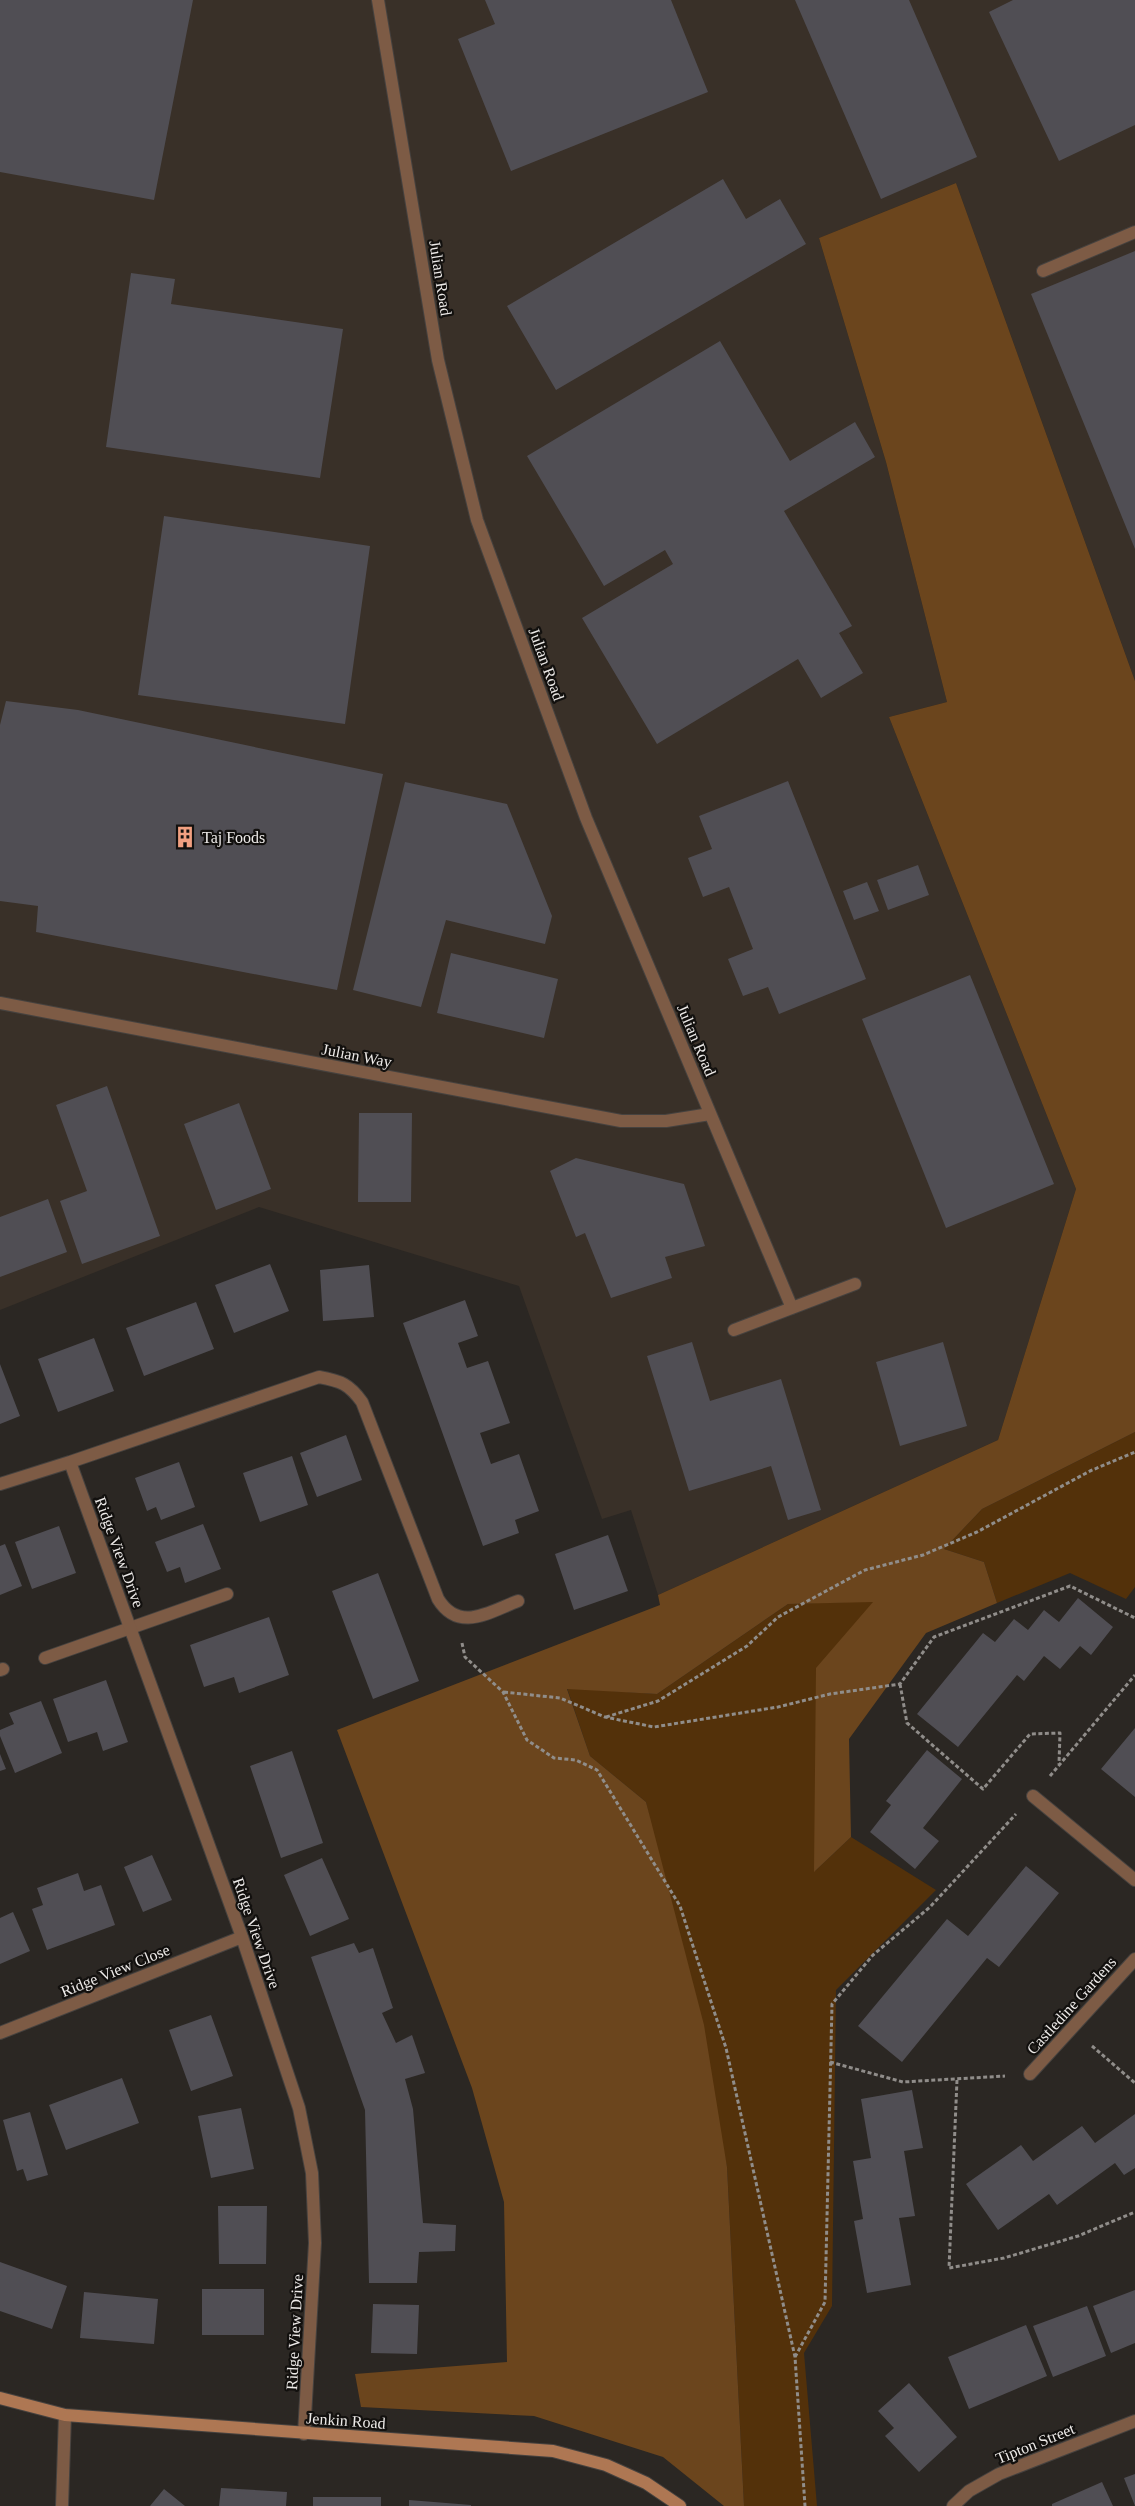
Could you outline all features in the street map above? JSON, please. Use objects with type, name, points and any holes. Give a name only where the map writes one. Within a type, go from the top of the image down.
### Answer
[{"type":"street","name":"Julian Road","points":[[378,0],[438,360],[477,520],[586,818],[792,1308]]},
{"type":"street","points":[[1043,271],[1135,232]]},
{"type":"street","name":"Julian Way","points":[[0,1003],[621,1121],[666,1121],[710,1114]]},
{"type":"street","points":[[734,1330],[855,1284]]},
{"type":"street","points":[[0,1484],[319,1377],[337,1380],[352,1389],[362,1402],[438,1599],[445,1610],[457,1617],[470,1619],[518,1601]]},
{"type":"street","name":"Ridge View Drive","points":[[70,1462],[242,1937],[299,2108],[312,2173],[316,2243],[304,2434]]},
{"type":"street","points":[[45,1658],[227,1594]]},
{"type":"street","points":[[1033,1796],[1135,1880]]},
{"type":"street","name":"Ridge View Close","points":[[0,2033],[242,1937]]},
{"type":"street","name":"Castledine Gardens","points":[[1030,2074],[1135,1959]]},
{"type":"street","name":"Jenkin Road","points":[[0,2398],[65,2415],[553,2451],[606,2465],[646,2483],[680,2506]]},
{"type":"street","points":[[62,2506],[65,2415]]},
{"type":"street","name":"Tipton Street","points":[[953,2506],[969,2491],[999,2474],[1135,2421]]},
{"type":"path","points":[[605,1717],[658,1701],[747,1646],[778,1617],[865,1570],[923,1555],[977,1532],[1090,1471],[1135,1452]]},
{"type":"path","points":[[1059,1764],[1060,1733],[1030,1734],[983,1789],[906,1722],[900,1684],[934,1637],[1070,1586],[1135,1618],[1135,1610]]},
{"type":"path","points":[[457,1617],[465,1657],[503,1692],[527,1740],[554,1758],[576,1760],[597,1770],[680,1906],[726,2048],[795,2357],[805,2506]]},
{"type":"path","points":[[795,2357],[825,2302],[832,2004],[873,1955],[930,1907],[1033,1796],[1135,1675]]},
{"type":"path","points":[[503,1692],[560,1698],[605,1717],[654,1727],[778,1707],[830,1694],[900,1684]]},
{"type":"path","points":[[1072,2028],[1135,2083]]},
{"type":"path","points":[[830,2062],[903,2082],[1030,2074]]},
{"type":"path","points":[[957,2080],[949,2268],[1004,2258],[1078,2236],[1135,2212]]},
{"type":"shaded area","points":[[0,0],[1135,0],[1135,681],[956,183],[819,238],[886,462],[947,702],[889,717],[1076,1189],[998,1440],[658,1595],[631,1510],[602,1519],[519,1286],[259,1207],[0,1310]]},
{"type":"shaded area","points":[[956,183],[1135,681],[1135,1432],[982,1509],[944,1549],[984,1562],[997,1603],[926,1633],[849,1739],[851,1837],[814,1872],[816,1668],[873,1602],[788,1604],[657,1694],[567,1689],[590,1756],[646,1802],[704,2025],[727,2167],[744,2506],[724,2506],[663,2457],[534,2416],[361,2407],[355,2374],[507,2362],[504,2202],[472,2088],[337,1730],[660,1605],[658,1595],[998,1440],[1076,1189],[889,717],[947,702],[886,462],[819,238]]},
{"type":"shaded area","points":[[1135,1432],[1135,1587],[1126,1599],[1070,1573],[997,1603],[984,1562],[944,1549],[982,1509]]},
{"type":"shaded area","points":[[874,1601],[815,1871],[851,1837],[936,1890],[836,1990],[832,2306],[804,2353],[817,2506],[744,2506],[727,2167],[646,1802],[590,1756],[567,1688],[657,1694],[788,1604]]},
{"type":"building","points":[[0,0],[193,0],[154,200],[0,172]]},
{"type":"building","points":[[485,0],[671,0],[708,92],[511,171],[458,39],[495,24]]},
{"type":"building","points":[[795,0],[909,0],[977,157],[881,199]]},
{"type":"building","points":[[1013,0],[1135,0],[1135,125],[1059,161],[989,12]]},
{"type":"building","points":[[723,179],[746,219],[780,199],[806,244],[556,390],[507,306]]},
{"type":"building","points":[[1135,251],[1135,549],[1031,294]]},
{"type":"building","points":[[131,273],[175,279],[171,304],[343,329],[320,478],[106,447]]},
{"type":"building","points":[[720,341],[790,461],[855,422],[875,457],[784,511],[852,626],[839,633],[863,673],[821,698],[798,659],[657,744],[582,618],[673,564],[665,550],[604,586],[527,456]]},
{"type":"building","points":[[164,516],[370,546],[345,724],[138,695]]},
{"type":"building","name":"Taj Foods","points":[[6,701],[78,710],[383,774],[337,990],[36,932],[38,906],[0,901],[0,725]]},
{"type":"building","points":[[788,781],[866,979],[779,1014],[768,987],[743,996],[728,959],[753,949],[729,887],[703,897],[688,858],[712,849],[699,816]]},
{"type":"building","points":[[405,782],[507,804],[552,916],[545,944],[446,920],[421,1007],[353,990]]},
{"type":"building","points":[[918,865],[929,895],[888,910],[877,880]]},
{"type":"building","points":[[867,882],[879,911],[854,920],[843,891]]},
{"type":"building","points":[[451,953],[558,979],[544,1038],[437,1013]]},
{"type":"building","points":[[970,975],[1054,1184],[946,1228],[862,1019]]},
{"type":"building","points":[[107,1086],[160,1236],[82,1264],[60,1201],[87,1191],[56,1105]]},
{"type":"building","points":[[239,1103],[271,1189],[216,1210],[184,1124]]},
{"type":"building","points":[[359,1113],[412,1113],[411,1202],[358,1202]]},
{"type":"building","points":[[576,1158],[684,1184],[705,1246],[665,1257],[672,1278],[611,1298],[585,1233],[576,1237],[550,1171]]},
{"type":"building","points":[[48,1199],[67,1252],[0,1277],[0,1217]]},
{"type":"building","points":[[270,1264],[289,1311],[234,1333],[215,1285]]},
{"type":"building","points":[[369,1265],[374,1317],[323,1321],[320,1270]]},
{"type":"building","points":[[465,1300],[478,1336],[458,1343],[467,1368],[488,1361],[510,1423],[480,1433],[491,1464],[519,1454],[539,1511],[515,1520],[519,1533],[483,1546],[403,1323]]},
{"type":"building","points":[[196,1302],[214,1349],[144,1376],[126,1328]]},
{"type":"building","points":[[94,1338],[114,1391],[58,1412],[38,1359]]},
{"type":"building","points":[[692,1342],[710,1401],[781,1379],[821,1510],[788,1520],[771,1466],[689,1491],[647,1356]]},
{"type":"building","points":[[943,1342],[967,1426],[900,1446],[876,1362]]},
{"type":"building","points":[[0,1364],[20,1416],[0,1424]]},
{"type":"building","points":[[346,1435],[362,1480],[317,1497],[300,1453]]},
{"type":"building","points":[[292,1456],[308,1505],[260,1522],[243,1473]]},
{"type":"building","points":[[179,1462],[195,1507],[161,1520],[156,1507],[147,1511],[135,1478]]},
{"type":"building","points":[[203,1524],[221,1569],[185,1583],[180,1567],[167,1572],[155,1542]]},
{"type":"building","points":[[59,1526],[76,1573],[32,1589],[15,1542]]},
{"type":"building","points":[[608,1535],[628,1591],[574,1610],[555,1554]]},
{"type":"building","points":[[5,1544],[22,1586],[0,1595],[0,1546]]},
{"type":"building","points":[[378,1573],[419,1681],[373,1699],[332,1591]]},
{"type":"building","points":[[1078,1598],[1113,1627],[1091,1655],[1080,1646],[1060,1669],[1044,1656],[1024,1681],[1017,1675],[958,1747],[917,1714],[983,1633],[995,1642],[1014,1619],[1028,1630],[1044,1610],[1059,1622]]},
{"type":"building","points":[[269,1617],[289,1675],[239,1693],[234,1677],[204,1687],[190,1645]]},
{"type":"building","points":[[106,1680],[128,1742],[103,1751],[97,1732],[68,1742],[53,1699]]},
{"type":"building","points":[[41,1701],[62,1753],[15,1773],[0,1736],[0,1730],[14,1724],[9,1713]]},
{"type":"building","points":[[1135,1728],[1135,1797],[1101,1769]]},
{"type":"building","points":[[927,1750],[962,1779],[923,1828],[939,1841],[915,1869],[870,1832],[891,1805],[886,1801]]},
{"type":"building","points":[[292,1751],[323,1843],[281,1858],[250,1766]]},
{"type":"building","points":[[0,1754],[6,1769],[0,1771]]},
{"type":"building","points":[[152,1855],[172,1900],[143,1912],[124,1867]]},
{"type":"building","points":[[322,1858],[349,1919],[310,1936],[284,1875]]},
{"type":"building","points":[[1026,1866],[1059,1893],[999,1967],[987,1958],[902,2062],[858,2026],[947,1919],[968,1936]]},
{"type":"building","points":[[78,1873],[84,1891],[101,1885],[115,1925],[47,1950],[32,1909],[43,1905],[37,1888]]},
{"type":"building","points":[[13,1912],[30,1951],[0,1964],[0,1918]]},
{"type":"building","points":[[354,1943],[359,1953],[373,1948],[393,2008],[382,2013],[396,2043],[412,2035],[425,2073],[405,2079],[413,2109],[423,2223],[456,2225],[455,2251],[419,2252],[417,2283],[369,2283],[365,2110],[311,1957]]},
{"type":"building","points":[[211,2015],[233,2076],[191,2091],[169,2030]]},
{"type":"building","points":[[122,2078],[139,2123],[66,2150],[49,2105]]},
{"type":"building","points":[[912,2090],[923,2148],[904,2151],[915,2216],[899,2218],[911,2285],[867,2293],[854,2221],[863,2219],[853,2161],[871,2158],[861,2099]]},
{"type":"building","points":[[241,2108],[254,2169],[211,2178],[198,2116]]},
{"type":"building","points":[[30,2112],[48,2175],[27,2181],[23,2169],[17,2171],[3,2120]]},
{"type":"building","points":[[1135,2114],[1135,2168],[1124,2175],[1115,2163],[1057,2205],[1049,2194],[998,2230],[966,2184],[1021,2145],[1033,2161],[1082,2126],[1095,2143]]},
{"type":"building","points":[[218,2206],[267,2206],[266,2264],[219,2264]]},
{"type":"building","points":[[0,2262],[67,2286],[52,2329],[0,2311]]},
{"type":"building","points":[[202,2289],[264,2289],[264,2335],[202,2335]]},
{"type":"building","points":[[1135,2290],[1135,2343],[1111,2353],[1093,2306]]},
{"type":"building","points":[[84,2292],[158,2299],[154,2344],[80,2338]]},
{"type":"building","points":[[373,2304],[419,2305],[417,2354],[371,2353]]},
{"type":"building","points":[[1087,2306],[1106,2356],[1053,2377],[1033,2326]]},
{"type":"building","points":[[1026,2325],[1047,2376],[969,2409],[948,2357]]},
{"type":"building","points":[[909,2383],[957,2437],[919,2472],[885,2436],[894,2428],[878,2411]]},
{"type":"building","points":[[1135,2474],[1135,2506],[1124,2478]]},
{"type":"building","points":[[1102,2482],[1113,2506],[1052,2506],[1052,2504]]},
{"type":"building","points":[[221,2488],[287,2492],[286,2506],[219,2506]]},
{"type":"building","points":[[164,2489],[185,2506],[150,2506]]},
{"type":"building","points":[[313,2497],[381,2497],[381,2506],[313,2506]]},
{"type":"building","points":[[409,2500],[471,2505],[471,2506],[409,2506]]},
{"type":"place","name":"Taj Foods","points":[[185,837]]}]
